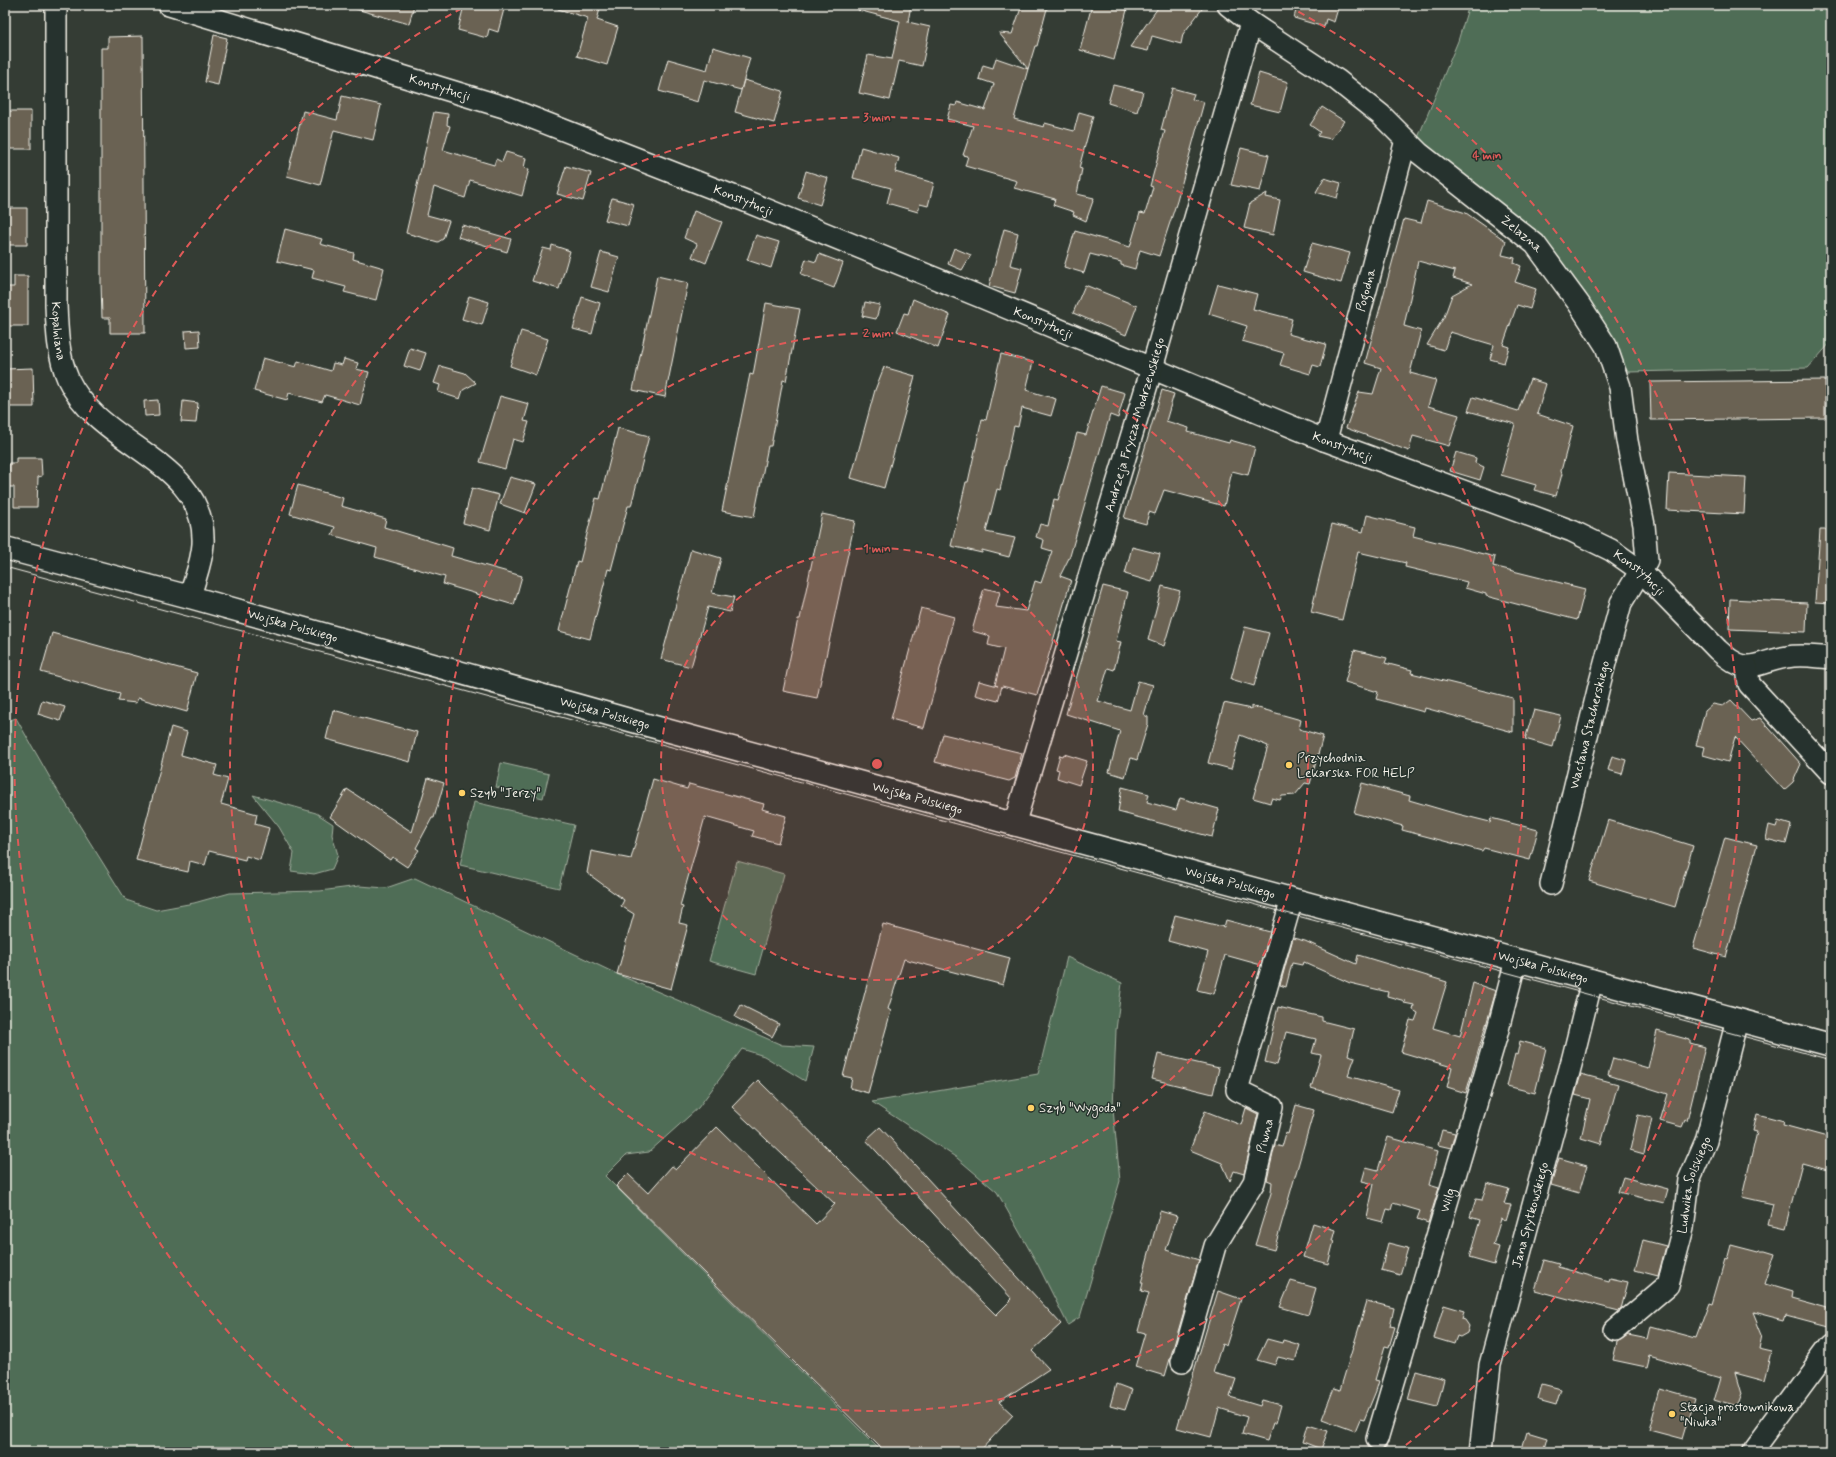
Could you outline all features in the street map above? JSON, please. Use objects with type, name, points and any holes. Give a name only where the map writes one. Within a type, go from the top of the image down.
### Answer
[{"type":"main road","name":"Wojska Polskiego","points":[[5,548],[190,597],[1014,825],[1831,1045]]},
{"type":"street","name":"Kopalniana","points":[[56,5],[56,305],[59,350],[69,380],[84,403],[111,430],[167,470],[178,480],[195,502],[202,524],[203,545],[190,597]]},
{"type":"street","name":"Konstytucji","points":[[169,5],[507,108],[743,200],[1324,440],[1572,531],[1611,550],[1641,571],[1729,660],[1747,667]]},
{"type":"street","name":"Żelazna","points":[[1228,5],[1251,23],[1337,80],[1381,116],[1419,154],[1536,244],[1580,304],[1606,346],[1620,387],[1627,441],[1644,526],[1647,560],[1641,571]]},
{"type":"street","name":"Andrzeja Frycza-Modrzewskiego","points":[[1014,825],[1152,368],[1251,23]]},
{"type":"street","name":"Pogodna","points":[[1324,440],[1330,424],[1406,140]]},
{"type":"street","name":"Wacława Stacherskiego","points":[[1551,884],[1600,682],[1622,602],[1641,571]]},
{"type":"street","points":[[1831,658],[1790,656],[1747,667],[1749,684],[1831,773]]},
{"type":"street","name":"Piwna","points":[[1182,1362],[1216,1246],[1254,1182],[1272,1107],[1237,1090],[1292,899]]},
{"type":"street","name":"Wilg","points":[[1377,1439],[1496,1037],[1516,960]]},
{"type":"street","name":"Jana Spytkowskiego","points":[[1480,1452],[1490,1365],[1571,1064],[1592,980]]},
{"type":"street","name":"Ludwika Solskiego","points":[[1615,1330],[1668,1285],[1683,1228],[1689,1180],[1706,1141],[1737,1020]]},
{"type":"street","points":[[1752,1452],[1831,1345]]},
{"type":"green space","points":[[1469,5],[1831,5],[1831,342],[1808,368],[1628,372],[1586,294],[1541,234],[1417,140],[1458,41]]},
{"type":"green space","points":[[16,718],[53,783],[126,900],[156,910],[194,903],[230,893],[320,891],[359,886],[386,888],[415,878],[619,975],[782,1045],[814,1047],[805,1081],[764,1056],[742,1049],[698,1108],[649,1152],[626,1155],[605,1176],[882,1452],[5,1452],[5,722]]},
{"type":"green space","points":[[501,763],[549,774],[543,798],[496,787]]},
{"type":"green space","points":[[253,795],[316,813],[333,824],[332,835],[338,855],[332,869],[314,874],[291,871],[294,853],[279,827]]},
{"type":"green space","points":[[474,802],[574,825],[559,888],[460,865]]},
{"type":"green space","points":[[737,861],[784,874],[756,974],[709,961]]},
{"type":"green space","points":[[1067,957],[1122,983],[1116,1030],[1113,1109],[1120,1181],[1080,1317],[1068,1325],[1038,1265],[997,1192],[957,1158],[872,1102],[1038,1074]]},
{"type":"building","points":[[357,5],[414,5],[409,24],[356,9]]},
{"type":"building","points":[[464,5],[491,5],[504,9],[498,32],[489,29],[487,38],[458,30]]},
{"type":"building","points":[[558,5],[601,5],[597,20],[618,27],[607,65],[577,56],[588,18],[558,9]]},
{"type":"building","points":[[859,5],[911,5],[908,22],[930,27],[922,66],[899,61],[890,100],[859,93],[868,55],[892,59],[900,21],[858,10]]},
{"type":"building","points":[[1022,5],[1048,5],[1037,46],[1035,46],[1028,69],[999,33],[1012,34]]},
{"type":"building","points":[[1092,5],[1109,5],[1127,10],[1114,60],[1080,50]]},
{"type":"building","points":[[1160,5],[1205,5],[1183,34],[1181,44],[1152,36],[1148,51],[1130,47]]},
{"type":"building","points":[[1291,5],[1339,5],[1334,22],[1326,19],[1324,27],[1294,18],[1296,10],[1290,8]]},
{"type":"building","points":[[214,35],[227,38],[218,85],[205,82]]},
{"type":"building","points":[[143,36],[145,333],[110,333],[110,318],[102,318],[101,48],[108,48],[108,37]]},
{"type":"building","points":[[713,47],[750,58],[741,90],[704,80],[698,102],[659,91],[668,59],[707,70]]},
{"type":"building","points":[[996,58],[1028,69],[1014,119],[1044,127],[1045,123],[1074,131],[1079,112],[1093,116],[1079,168],[1082,169],[1077,194],[1094,198],[1086,221],[1073,215],[1074,212],[1053,205],[1055,199],[1014,188],[1017,181],[965,166],[968,156],[963,155],[973,126],[947,119],[951,105],[956,106],[957,102],[985,110],[994,84],[979,79],[983,65],[993,68]]},
{"type":"building","points":[[1259,73],[1288,82],[1280,112],[1250,105]]},
{"type":"building","points":[[744,80],[783,91],[774,123],[735,112]]},
{"type":"building","points":[[1113,85],[1143,92],[1137,112],[1108,103]]},
{"type":"building","points":[[1172,88],[1194,94],[1192,99],[1204,102],[1177,201],[1159,256],[1140,250],[1135,269],[1121,265],[1121,262],[1090,254],[1084,273],[1064,267],[1075,231],[1130,247],[1140,213],[1145,214],[1153,187],[1150,186],[1165,131],[1161,130]]},
{"type":"building","points":[[342,96],[381,105],[373,140],[334,130],[320,185],[287,176],[303,111],[337,120]]},
{"type":"building","points":[[1322,107],[1344,121],[1331,139],[1317,136],[1320,132],[1310,125]]},
{"type":"building","points":[[5,111],[31,111],[31,149],[5,149]]},
{"type":"building","points":[[434,112],[448,114],[447,125],[450,126],[443,150],[494,165],[496,159],[502,162],[506,152],[526,158],[524,168],[529,169],[522,196],[470,180],[465,198],[434,187],[427,215],[449,221],[443,239],[438,242],[406,233]]},
{"type":"building","points":[[861,147],[899,158],[895,172],[934,183],[928,206],[920,204],[918,212],[887,203],[891,188],[853,178]]},
{"type":"building","points":[[1241,148],[1269,155],[1260,191],[1231,185]]},
{"type":"building","points":[[566,166],[591,173],[583,201],[557,194]]},
{"type":"building","points":[[806,171],[828,178],[820,205],[798,198]]},
{"type":"building","points":[[1324,178],[1341,183],[1337,198],[1316,192]]},
{"type":"building","points":[[1267,193],[1266,197],[1280,200],[1273,235],[1244,228],[1250,203]]},
{"type":"building","points":[[612,198],[634,204],[628,226],[605,220]]},
{"type":"building","points":[[1427,201],[1466,213],[1506,241],[1502,255],[1515,258],[1514,263],[1521,266],[1515,282],[1536,289],[1530,309],[1517,305],[1503,345],[1509,347],[1504,363],[1490,359],[1494,345],[1450,332],[1444,350],[1427,345],[1444,317],[1452,295],[1472,284],[1453,278],[1455,271],[1418,261],[1404,326],[1421,331],[1410,373],[1436,380],[1428,406],[1459,415],[1449,446],[1413,436],[1409,451],[1346,428],[1359,392],[1373,394],[1381,368],[1365,363],[1404,219],[1421,223]]},
{"type":"building","points":[[5,208],[27,208],[27,245],[5,245]]},
{"type":"building","points":[[694,211],[722,222],[706,263],[692,257],[697,244],[684,238]]},
{"type":"building","points":[[462,225],[511,239],[507,252],[458,237]]},
{"type":"building","points":[[285,229],[322,239],[320,244],[354,253],[353,259],[384,268],[376,300],[344,292],[346,287],[312,278],[314,270],[277,261]]},
{"type":"building","points":[[1004,229],[1018,233],[1010,265],[1022,268],[1015,293],[989,286]]},
{"type":"building","points":[[756,235],[779,242],[771,268],[747,260]]},
{"type":"building","points":[[1312,243],[1350,253],[1341,283],[1303,272]]},
{"type":"building","points":[[552,245],[570,251],[559,289],[532,281],[543,248],[551,250]]},
{"type":"building","points":[[954,248],[971,255],[962,270],[948,264]]},
{"type":"building","points":[[601,252],[619,257],[609,292],[591,287]]},
{"type":"building","points":[[819,254],[843,263],[834,288],[801,274],[806,259],[816,262]]},
{"type":"building","points":[[14,276],[28,276],[28,326],[5,326],[5,287],[14,287]]},
{"type":"building","points":[[657,276],[688,283],[665,397],[633,390]]},
{"type":"building","points":[[1218,284],[1257,294],[1253,309],[1292,319],[1288,334],[1326,344],[1320,367],[1313,365],[1310,374],[1280,365],[1284,353],[1242,341],[1247,326],[1209,314]]},
{"type":"building","points":[[1085,285],[1137,306],[1126,335],[1073,313]]},
{"type":"building","points":[[469,296],[489,302],[482,325],[462,319]]},
{"type":"building","points":[[582,297],[600,303],[592,334],[573,329]]},
{"type":"building","points":[[913,299],[950,315],[938,348],[897,331],[904,313],[908,314]]},
{"type":"building","points":[[865,302],[880,305],[876,319],[862,316]]},
{"type":"building","points":[[766,303],[800,309],[786,381],[783,380],[771,446],[768,446],[754,517],[722,511],[750,374],[753,375]]},
{"type":"building","points":[[199,330],[200,347],[186,348],[185,331]]},
{"type":"building","points":[[521,331],[548,339],[536,375],[510,366]]},
{"type":"building","points":[[410,348],[426,353],[420,371],[404,366]]},
{"type":"building","points":[[1001,354],[1033,362],[1026,390],[1056,399],[1051,416],[1022,408],[1018,427],[1014,426],[1000,490],[997,489],[986,532],[1015,538],[1009,557],[982,550],[982,553],[951,546],[966,482],[968,482],[982,419],[986,420]]},
{"type":"building","points":[[263,358],[296,367],[298,361],[331,371],[333,363],[342,365],[344,359],[358,363],[356,369],[369,372],[360,405],[325,395],[322,402],[289,393],[287,400],[254,391]]},
{"type":"building","points":[[440,366],[465,373],[476,383],[463,390],[460,399],[438,392],[440,385],[434,383]]},
{"type":"building","points":[[884,367],[915,376],[884,488],[851,478],[875,390]]},
{"type":"building","points":[[33,368],[34,407],[5,407],[5,369]]},
{"type":"building","points":[[1530,379],[1546,384],[1537,414],[1573,426],[1556,496],[1534,490],[1536,485],[1501,475],[1515,424],[1468,411],[1473,397],[1518,411]]},
{"type":"building","points":[[1825,380],[1825,418],[1651,420],[1650,382]]},
{"type":"building","points":[[1101,386],[1125,393],[1118,418],[1110,415],[1070,556],[1060,576],[1071,580],[1037,695],[1002,686],[998,701],[975,695],[979,681],[998,686],[995,685],[1004,649],[988,645],[990,636],[972,631],[984,588],[1000,592],[996,607],[1026,611],[1035,581],[1041,583],[1052,551],[1042,548],[1044,540],[1036,537],[1040,524],[1048,526],[1054,499],[1058,500],[1077,433],[1086,435]]},
{"type":"building","points":[[1162,390],[1174,394],[1166,421],[1189,428],[1188,432],[1229,443],[1230,440],[1255,447],[1248,475],[1232,471],[1224,506],[1164,490],[1155,514],[1149,512],[1146,524],[1124,518]]},
{"type":"building","points":[[500,396],[529,404],[524,421],[529,422],[523,442],[513,439],[505,469],[480,462]]},
{"type":"building","points":[[158,400],[159,415],[145,416],[144,401]]},
{"type":"building","points":[[183,401],[198,403],[196,423],[181,422]]},
{"type":"building","points":[[618,428],[649,436],[631,506],[628,506],[611,570],[608,569],[590,639],[559,631],[577,561],[580,562],[596,498],[600,499]]},
{"type":"building","points":[[1456,452],[1476,458],[1475,463],[1484,467],[1480,480],[1450,471]]},
{"type":"building","points":[[16,458],[41,458],[42,476],[38,477],[37,507],[14,507],[14,487],[5,487],[5,471],[9,471],[9,463],[16,463]]},
{"type":"building","points":[[1669,473],[1746,477],[1744,514],[1667,510]]},
{"type":"building","points":[[510,477],[536,484],[525,513],[500,504]]},
{"type":"building","points":[[298,485],[343,498],[341,506],[386,519],[384,527],[453,548],[451,556],[522,576],[514,605],[443,584],[445,577],[375,557],[377,548],[332,535],[335,527],[290,514]]},
{"type":"building","points":[[472,488],[499,495],[490,530],[463,523]]},
{"type":"building","points":[[822,514],[855,521],[817,698],[783,691]]},
{"type":"building","points":[[1367,515],[1415,527],[1413,536],[1495,557],[1493,566],[1585,589],[1577,620],[1486,596],[1486,594],[1465,588],[1467,582],[1405,567],[1406,563],[1358,552],[1342,620],[1311,612],[1332,524],[1363,532]]},
{"type":"building","points":[[1820,530],[1831,530],[1831,603],[1815,602]]},
{"type":"building","points":[[1132,547],[1160,554],[1152,582],[1125,574]]},
{"type":"building","points":[[691,549],[721,558],[712,593],[734,597],[730,612],[708,607],[691,667],[661,659]]},
{"type":"building","points":[[1103,586],[1128,592],[1116,641],[1121,642],[1114,670],[1108,668],[1098,701],[1130,710],[1138,681],[1153,685],[1144,715],[1148,717],[1148,724],[1137,760],[1131,758],[1125,777],[1109,772],[1120,731],[1066,714]]},
{"type":"building","points":[[1162,586],[1180,591],[1164,646],[1148,640]]},
{"type":"building","points":[[1730,599],[1807,603],[1806,632],[1729,629]]},
{"type":"building","points":[[921,608],[954,617],[924,728],[891,719]]},
{"type":"building","points":[[1245,627],[1269,633],[1254,686],[1231,679]]},
{"type":"building","points":[[52,633],[197,673],[187,712],[138,698],[136,703],[118,701],[120,694],[41,672]]},
{"type":"building","points":[[1354,650],[1387,658],[1385,663],[1412,670],[1411,673],[1513,698],[1513,732],[1425,708],[1424,712],[1376,699],[1378,692],[1345,682]]},
{"type":"building","points":[[42,700],[65,707],[60,721],[38,714]]},
{"type":"building","points":[[1731,700],[1751,721],[1760,718],[1801,764],[1793,782],[1784,790],[1735,737],[1728,762],[1703,755],[1705,747],[1696,745],[1705,711],[1713,704],[1723,706]]},
{"type":"building","name":"Przychodnia Lekarska FOR HELP","points":[[1224,703],[1251,709],[1251,706],[1301,720],[1299,729],[1323,736],[1310,784],[1305,783],[1295,795],[1282,796],[1280,800],[1272,798],[1270,803],[1253,798],[1268,746],[1240,735],[1231,769],[1208,763]]},
{"type":"building","points":[[333,710],[417,732],[410,762],[326,739]]},
{"type":"building","points":[[1534,710],[1561,716],[1553,747],[1525,739]]},
{"type":"building","points":[[171,727],[187,732],[181,755],[217,765],[214,775],[228,779],[221,804],[257,814],[255,824],[269,828],[260,860],[246,856],[245,860],[209,851],[205,865],[190,861],[188,872],[136,860]]},
{"type":"building","points":[[943,734],[1022,753],[1015,778],[1009,781],[935,762]]},
{"type":"building","points":[[1064,754],[1087,761],[1079,785],[1057,778],[1059,770],[1056,769],[1060,755],[1063,756]]},
{"type":"building","points":[[1612,756],[1626,760],[1622,774],[1608,770]]},
{"type":"building","points":[[428,778],[444,783],[434,818],[432,818],[416,848],[419,850],[407,867],[392,857],[390,860],[330,817],[347,789],[412,832]]},
{"type":"building","points":[[653,779],[687,789],[689,784],[764,804],[762,809],[786,816],[778,843],[752,836],[754,831],[705,817],[680,906],[683,907],[679,923],[688,925],[671,989],[617,974],[634,914],[621,906],[624,900],[587,873],[591,851],[631,859]]},
{"type":"building","points":[[1362,783],[1410,796],[1409,800],[1450,812],[1490,822],[1491,818],[1538,830],[1530,860],[1484,848],[1482,851],[1402,830],[1403,826],[1354,813]]},
{"type":"building","points":[[1122,787],[1149,794],[1147,802],[1176,810],[1180,798],[1219,809],[1212,837],[1118,812]]},
{"type":"building","points":[[1608,820],[1693,846],[1675,907],[1589,881]]},
{"type":"building","points":[[1778,821],[1791,825],[1786,844],[1766,839],[1769,825],[1776,827]]},
{"type":"building","points":[[1725,837],[1757,845],[1726,957],[1693,948]]},
{"type":"building","points":[[1175,915],[1224,927],[1226,920],[1270,932],[1261,965],[1225,955],[1214,994],[1197,990],[1208,952],[1168,941]]},
{"type":"building","points":[[883,924],[1010,958],[1003,985],[904,959],[888,1009],[891,1011],[868,1093],[850,1088],[852,1078],[843,1076]]},
{"type":"building","points":[[1293,938],[1305,941],[1356,964],[1358,955],[1447,982],[1433,1028],[1460,1036],[1473,983],[1496,991],[1466,1093],[1447,1087],[1452,1067],[1401,1052],[1410,1020],[1415,1021],[1418,1013],[1413,1010],[1414,1005],[1404,1003],[1405,1001],[1387,996],[1388,992],[1350,983],[1303,962],[1302,965],[1292,963],[1286,987],[1280,985]]},
{"type":"building","points":[[741,1005],[779,1024],[772,1037],[735,1017]]},
{"type":"building","points":[[1278,1007],[1322,1017],[1322,1021],[1354,1029],[1348,1055],[1355,1057],[1348,1076],[1399,1090],[1392,1112],[1311,1088],[1321,1055],[1312,1053],[1316,1039],[1286,1032],[1277,1065],[1265,1062]]},
{"type":"building","points":[[1657,1031],[1690,1040],[1690,1043],[1705,1047],[1687,1121],[1685,1120],[1682,1127],[1660,1121],[1668,1094],[1608,1075],[1613,1058],[1648,1068]]},
{"type":"building","points":[[1520,1041],[1546,1048],[1535,1093],[1507,1086]]},
{"type":"building","points":[[1158,1054],[1219,1068],[1213,1094],[1152,1079]]},
{"type":"building","points":[[1581,1074],[1618,1084],[1601,1144],[1581,1138],[1590,1099],[1575,1095]]},
{"type":"building","points":[[758,1080],[996,1315],[1012,1299],[866,1140],[880,1127],[1061,1324],[1032,1351],[1049,1369],[999,1402],[1013,1415],[979,1452],[885,1452],[616,1186],[628,1174],[648,1193],[672,1166],[676,1169],[717,1127],[816,1224],[835,1204],[732,1107]]},
{"type":"building","points":[[1296,1105],[1314,1110],[1274,1250],[1255,1245],[1271,1193],[1272,1182],[1267,1180],[1275,1145],[1282,1147],[1286,1133],[1288,1134]]},
{"type":"building","points":[[1246,1108],[1258,1114],[1244,1174],[1234,1171],[1230,1181],[1222,1163],[1190,1150],[1205,1111],[1241,1125]]},
{"type":"building","points":[[1757,1114],[1784,1121],[1783,1125],[1831,1138],[1831,1171],[1802,1163],[1785,1228],[1768,1224],[1773,1204],[1742,1197],[1757,1132],[1753,1131]]},
{"type":"building","points":[[1638,1115],[1652,1118],[1644,1154],[1630,1150]]},
{"type":"building","points":[[1442,1130],[1455,1133],[1451,1148],[1438,1145]]},
{"type":"building","points":[[1388,1137],[1438,1151],[1429,1185],[1439,1188],[1428,1223],[1417,1219],[1420,1211],[1393,1203],[1391,1210],[1387,1209],[1383,1222],[1367,1218],[1374,1184],[1362,1181],[1366,1167],[1378,1170]]},
{"type":"building","points":[[1559,1158],[1587,1166],[1579,1193],[1551,1185]]},
{"type":"building","points":[[1623,1177],[1668,1189],[1664,1203],[1618,1192]]},
{"type":"building","points":[[1487,1183],[1509,1189],[1504,1204],[1511,1205],[1506,1221],[1501,1219],[1493,1245],[1499,1247],[1494,1265],[1469,1258],[1480,1220],[1470,1217],[1476,1199],[1482,1200]]},
{"type":"building","points":[[1160,1211],[1177,1216],[1166,1250],[1199,1260],[1165,1376],[1135,1367],[1145,1333],[1138,1331],[1149,1293],[1141,1291],[1143,1283],[1141,1283]]},
{"type":"building","points":[[1313,1223],[1335,1230],[1332,1241],[1334,1241],[1328,1264],[1303,1257]]},
{"type":"building","points":[[1643,1240],[1666,1246],[1658,1276],[1635,1270]]},
{"type":"building","points":[[1388,1243],[1408,1248],[1400,1275],[1381,1270]]},
{"type":"building","points":[[1731,1245],[1758,1252],[1765,1251],[1775,1254],[1765,1285],[1792,1293],[1791,1299],[1831,1310],[1831,1327],[1786,1315],[1784,1321],[1753,1313],[1762,1335],[1759,1350],[1772,1353],[1765,1380],[1735,1372],[1741,1393],[1736,1407],[1714,1400],[1721,1376],[1649,1355],[1646,1367],[1613,1360],[1617,1342],[1628,1335],[1648,1339],[1651,1326],[1696,1338],[1709,1303],[1712,1304],[1725,1259],[1727,1260]]},
{"type":"building","points":[[1544,1260],[1559,1264],[1558,1267],[1609,1281],[1610,1278],[1628,1282],[1621,1309],[1619,1311],[1535,1290]]},
{"type":"building","points":[[1291,1281],[1316,1288],[1308,1315],[1280,1307]]},
{"type":"building","points":[[1218,1291],[1241,1299],[1226,1346],[1222,1344],[1213,1373],[1236,1379],[1230,1397],[1260,1406],[1262,1400],[1281,1405],[1276,1423],[1273,1423],[1267,1441],[1242,1434],[1247,1417],[1219,1408],[1211,1437],[1177,1428]]},
{"type":"building","points":[[1367,1301],[1394,1308],[1390,1326],[1395,1327],[1389,1347],[1385,1346],[1375,1380],[1379,1381],[1376,1391],[1364,1420],[1360,1419],[1355,1431],[1322,1419],[1334,1388],[1340,1390]]},
{"type":"building","points":[[1444,1305],[1464,1311],[1462,1319],[1465,1320],[1469,1326],[1467,1333],[1460,1337],[1457,1336],[1454,1344],[1434,1338]]},
{"type":"building","points":[[1267,1339],[1282,1343],[1283,1340],[1300,1345],[1295,1361],[1278,1357],[1275,1365],[1257,1360]]},
{"type":"building","points":[[1416,1371],[1444,1379],[1437,1407],[1408,1400]]},
{"type":"building","points":[[1116,1384],[1132,1390],[1125,1410],[1110,1406]]},
{"type":"building","points":[[1542,1384],[1561,1389],[1556,1405],[1538,1400]]},
{"type":"building","name":"Stacja prostownikowa \"Niwka\"","points":[[1660,1389],[1695,1399],[1683,1439],[1649,1430]]},
{"type":"building","points":[[1308,1425],[1328,1431],[1321,1449],[1303,1442]]},
{"type":"building","points":[[1527,1432],[1547,1438],[1543,1452],[1521,1452]]},
{"type":"tram line","points":[[5,567],[1831,1060]]},
{"type":"place","name":"Przychodnia Lekarska FOR HELP","points":[[1289,765]]},
{"type":"place","name":"Szyb \"Jerzy\"","points":[[462,793]]},
{"type":"place","name":"Szyb \"Wygoda\"","points":[[1031,1108]]},
{"type":"place","name":"Stacja prostownikowa \"Niwka\"","points":[[1672,1414]]}]
